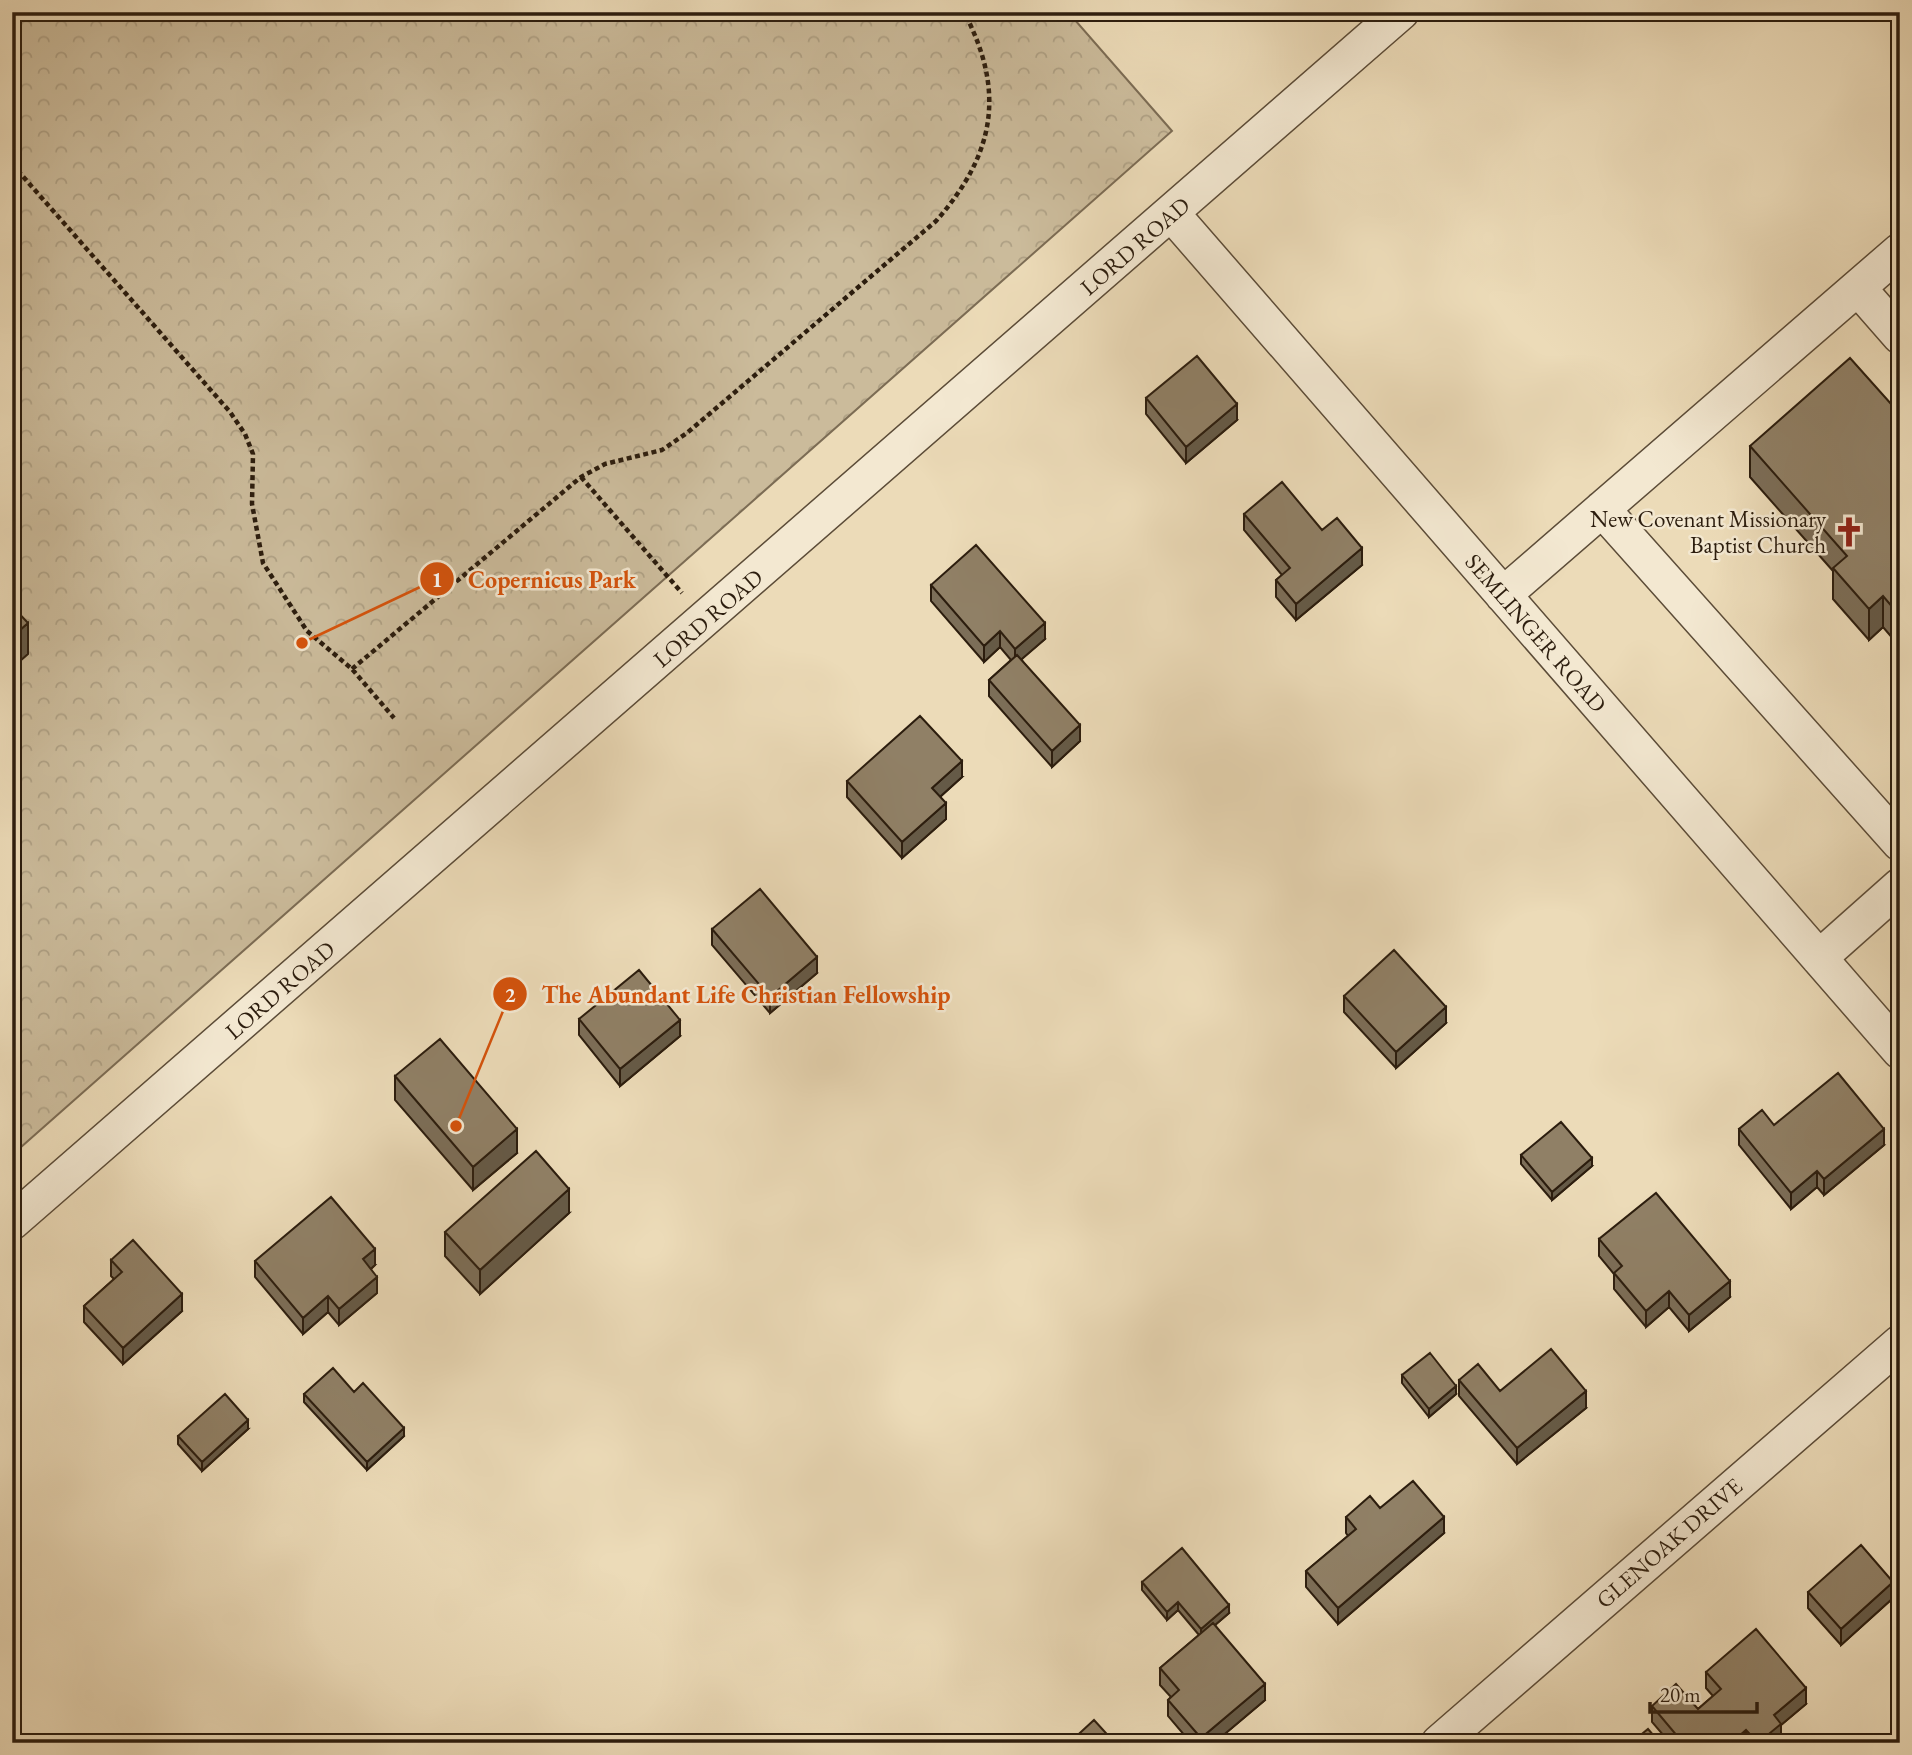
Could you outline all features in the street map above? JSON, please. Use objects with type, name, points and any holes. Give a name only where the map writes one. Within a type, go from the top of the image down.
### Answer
[{"type":"street","name":"LORD ROAD","points":[[12,1222],[1401,12]]},
{"type":"street","name":"SEMLINGER ROAD","points":[[1172,214],[1900,1051]]},
{"type":"street","points":[[1503,595],[1900,251]]},
{"type":"street","points":[[1858,288],[1900,336]]},
{"type":"street","points":[[1602,509],[1900,843]]},
{"type":"street","points":[[1819,958],[1900,886]]},
{"type":"street","name":"GLENOAK DRIVE","points":[[1439,1743],[1900,1343]]},
{"type":"path","points":[[352,669],[581,478],[605,464],[662,450],[687,433],[936,220],[962,191],[981,151],[989,114],[988,73],[977,37],[964,12]]},
{"type":"path","points":[[12,164],[230,412],[245,434],[253,454],[255,531],[263,563],[307,631],[352,669],[394,718]]},
{"type":"path","points":[[581,478],[705,620]]},
{"type":"green space","points":[[12,12],[1068,12],[1172,131],[12,1155]]},
{"type":"building","points":[[1197,356],[1237,404],[1186,447],[1146,398]]},
{"type":"building","name":"New Covenant Missionary Baptist Church","points":[[1850,358],[1900,414],[1900,616],[1883,596],[1869,609],[1833,568],[1847,556],[1750,446]]},
{"type":"building","points":[[1282,482],[1322,530],[1337,518],[1362,548],[1296,604],[1276,580],[1290,568],[1244,514]]},
{"type":"building","points":[[976,545],[1045,623],[1015,649],[1000,631],[984,646],[931,585]]},
{"type":"building","points":[[12,606],[28,623],[12,637]]},
{"type":"building","points":[[1017,655],[1080,725],[1052,751],[989,680]]},
{"type":"building","points":[[920,716],[962,761],[932,788],[946,803],[902,842],[847,781]]},
{"type":"building","points":[[760,889],[817,957],[770,997],[712,929]]},
{"type":"building","points":[[1394,950],[1446,1007],[1396,1052],[1344,996]]},
{"type":"building","points":[[639,970],[680,1020],[620,1069],[579,1019]]},
{"type":"building","points":[[440,1039],[517,1129],[473,1167],[395,1076]]},
{"type":"building","points":[[1838,1073],[1884,1129],[1824,1179],[1817,1171],[1791,1193],[1739,1129],[1762,1110],[1774,1125]]},
{"type":"building","points":[[1561,1122],[1592,1158],[1552,1192],[1521,1155]]},
{"type":"building","points":[[536,1151],[569,1189],[480,1270],[445,1232]]},
{"type":"building","points":[[1656,1193],[1730,1281],[1689,1315],[1669,1291],[1646,1311],[1614,1273],[1622,1266],[1599,1239]]},
{"type":"building","points":[[331,1197],[375,1249],[363,1259],[377,1277],[339,1309],[328,1296],[303,1318],[255,1261]]},
{"type":"building","points":[[133,1240],[182,1294],[123,1348],[84,1306],[122,1272],[111,1260]]},
{"type":"building","points":[[1551,1349],[1586,1391],[1517,1448],[1459,1380],[1478,1364],[1500,1391]]},
{"type":"building","points":[[1430,1353],[1456,1386],[1429,1409],[1402,1375]]},
{"type":"building","points":[[333,1368],[354,1392],[363,1383],[404,1428],[367,1462],[304,1394]]},
{"type":"building","points":[[225,1394],[248,1420],[202,1462],[178,1436]]},
{"type":"building","points":[[1413,1481],[1444,1517],[1338,1608],[1306,1571],[1356,1529],[1346,1517],[1370,1496],[1380,1508]]},
{"type":"building","points":[[1861,1545],[1893,1582],[1841,1629],[1808,1592]]},
{"type":"building","points":[[1182,1548],[1229,1605],[1201,1629],[1178,1602],[1167,1612],[1142,1582]]},
{"type":"building","points":[[1213,1623],[1265,1684],[1201,1738],[1168,1700],[1179,1690],[1160,1668]]},
{"type":"building","points":[[1756,1629],[1806,1688],[1774,1715],[1781,1724],[1758,1743],[1746,1730],[1731,1743],[1683,1743],[1652,1706],[1676,1684],[1698,1709],[1721,1689],[1706,1672]]},
{"type":"building","points":[[1094,1720],[1115,1743],[1069,1743]]},
{"type":"building","points":[[1648,1729],[1660,1743],[1631,1743]]},
{"type":"place","name":"New Covenant Missionary Baptist Church","points":[[1849,532]]},
{"type":"place","name":"Copernicus Park","points":[[302,643]]},
{"type":"place","name":"The Abundant Life Christian Fellowship","points":[[456,1126]]}]
